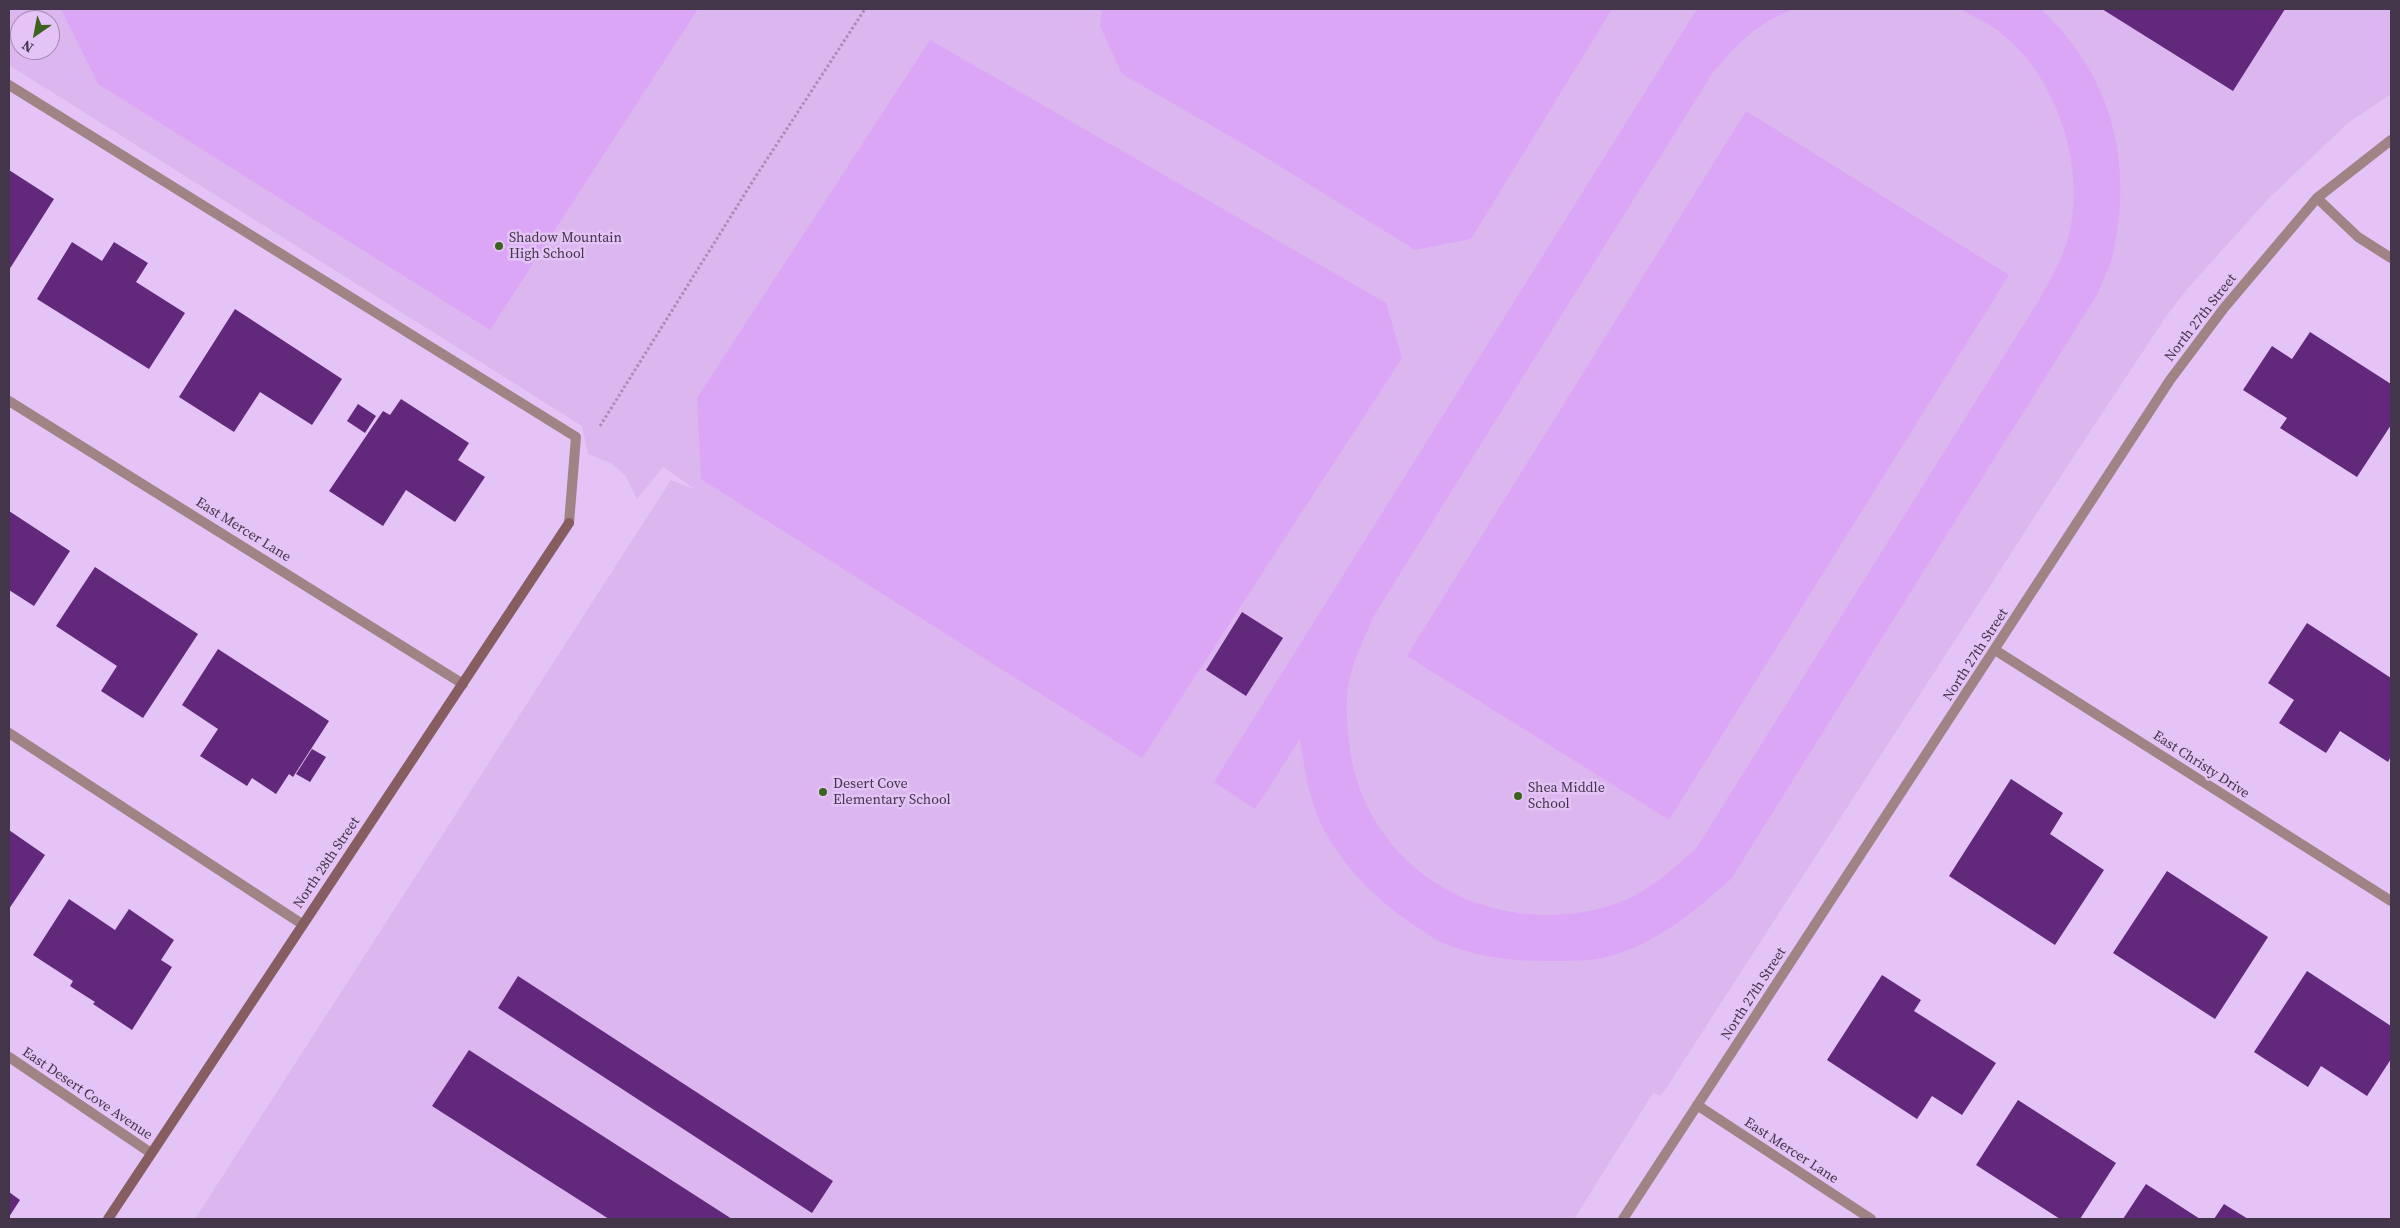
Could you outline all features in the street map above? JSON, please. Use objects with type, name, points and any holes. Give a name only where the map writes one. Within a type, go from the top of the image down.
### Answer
[{"type":"street","name":"North 28th Street","points":[[9,85],[576,437],[569,523],[108,1219]]},
{"type":"street","name":"North 27th Street","points":[[1623,1219],[1996,650],[2170,380],[2224,308],[2317,198],[2391,140]]},
{"type":"street","points":[[2317,198],[2358,237],[2391,258]]},
{"type":"street","name":"East Mercer Lane","points":[[9,401],[463,684]]},
{"type":"street","name":"East Christy Drive","points":[[1996,650],[2391,902]]},
{"type":"street","points":[[9,733],[302,924]]},
{"type":"street","name":"East Desert Cove Avenue","points":[[9,1057],[151,1153]]},
{"type":"street","name":"East Mercer Lane","points":[[1697,1105],[1871,1219]]},
{"type":"path","points":[[598,433],[603,418],[756,176],[865,9]]},
{"type":"shaded area","points":[[9,9],[2391,9],[2391,94],[2348,123],[2270,197],[2187,289],[2165,318],[2066,468],[1661,1096],[1653,1093],[1574,1219],[195,1219],[671,480],[696,490],[663,467],[637,499],[626,476],[611,463],[588,454],[582,426],[9,65]]},
{"type":"shaded area","points":[[61,9],[698,9],[490,330],[98,84]]},
{"type":"shaded area","points":[[1102,9],[1612,9],[1471,239],[1415,250],[1252,149],[1122,74],[1100,26]]},
{"type":"shaded area","points":[[1697,9],[1793,9],[1768,22],[1749,35],[1713,72],[1375,614],[1351,672],[1347,696],[1349,742],[1359,787],[1379,827],[1406,859],[1439,885],[1478,903],[1520,913],[1564,914],[1609,906],[1634,896],[1667,874],[1697,847],[2039,300],[2061,258],[2070,231],[2074,204],[2069,148],[2061,120],[2050,94],[2035,70],[2017,48],[1997,30],[1960,9],[2041,9],[2065,35],[2085,62],[2100,91],[2111,121],[2118,153],[2120,185],[2119,219],[2113,254],[2098,293],[1731,879],[1674,926],[1642,944],[1607,957],[1540,961],[1481,955],[1434,939],[1391,908],[1356,876],[1328,837],[1317,813],[1306,777],[1300,739],[1255,809],[1214,782]]},
{"type":"shaded area","points":[[930,40],[1386,303],[1402,358],[1142,758],[701,479],[697,398]]},
{"type":"shaded area","points":[[1746,111],[2009,275],[1669,820],[1407,656]]},
{"type":"building","points":[[2102,9],[2285,9],[2233,91]]},
{"type":"building","points":[[9,170],[54,199],[9,270]]},
{"type":"building","points":[[72,242],[102,261],[114,242],[148,263],[136,282],[185,313],[149,369],[37,299]]},
{"type":"building","points":[[235,309],[342,379],[312,425],[260,392],[234,432],[179,397]]},
{"type":"building","points":[[2310,332],[2391,384],[2391,425],[2357,477],[2280,428],[2287,418],[2243,390],[2272,346],[2292,359]]},
{"type":"building","points":[[401,399],[469,443],[458,460],[485,477],[455,522],[406,490],[383,526],[329,491],[383,411],[390,415]]},
{"type":"building","points":[[358,404],[376,416],[365,433],[347,421]]},
{"type":"building","points":[[9,511],[70,551],[34,606],[9,590]]},
{"type":"building","points":[[95,567],[198,634],[143,718],[101,691],[117,666],[56,626]]},
{"type":"building","points":[[1242,612],[1283,638],[1246,696],[1206,670]]},
{"type":"building","points":[[2307,623],[2391,678],[2391,756],[2388,762],[2340,731],[2326,753],[2279,723],[2294,700],[2268,683]]},
{"type":"building","points":[[218,649],[329,721],[293,777],[289,774],[276,794],[252,778],[247,786],[200,756],[218,729],[182,705]]},
{"type":"building","points":[[312,749],[326,757],[310,782],[296,774]]},
{"type":"building","points":[[2011,779],[2063,813],[2050,834],[2104,870],[2055,945],[1949,876]]},
{"type":"building","points":[[9,830],[45,855],[9,909]]},
{"type":"building","points":[[2167,871],[2268,937],[2215,1019],[2113,953]]},
{"type":"building","points":[[69,899],[115,930],[129,909],[174,940],[161,960],[172,967],[132,1030],[70,986],[73,981],[33,955]]},
{"type":"building","points":[[2307,971],[2391,1026],[2391,1059],[2367,1096],[2321,1066],[2308,1087],[2254,1052]]},
{"type":"building","points":[[1882,975],[1921,1000],[1914,1011],[1996,1063],[1962,1115],[1932,1096],[1917,1119],[1827,1060]]},
{"type":"building","points":[[518,976],[833,1181],[812,1213],[498,1008]]},
{"type":"building","points":[[469,1050],[732,1219],[609,1219],[432,1106]]},
{"type":"building","points":[[2018,1100],[2116,1163],[2080,1219],[2060,1219],[1976,1165]]},
{"type":"building","points":[[2146,1184],[2200,1219],[2123,1219]]},
{"type":"building","points":[[9,1192],[20,1200],[9,1217]]},
{"type":"building","points":[[2224,1204],[2248,1219],[2214,1219]]},
{"type":"place","name":"Shadow Mountain High School","points":[[499,246]]},
{"type":"place","name":"Desert Cove Elementary School","points":[[823,792]]},
{"type":"place","name":"Shea Middle School","points":[[1518,796]]}]
